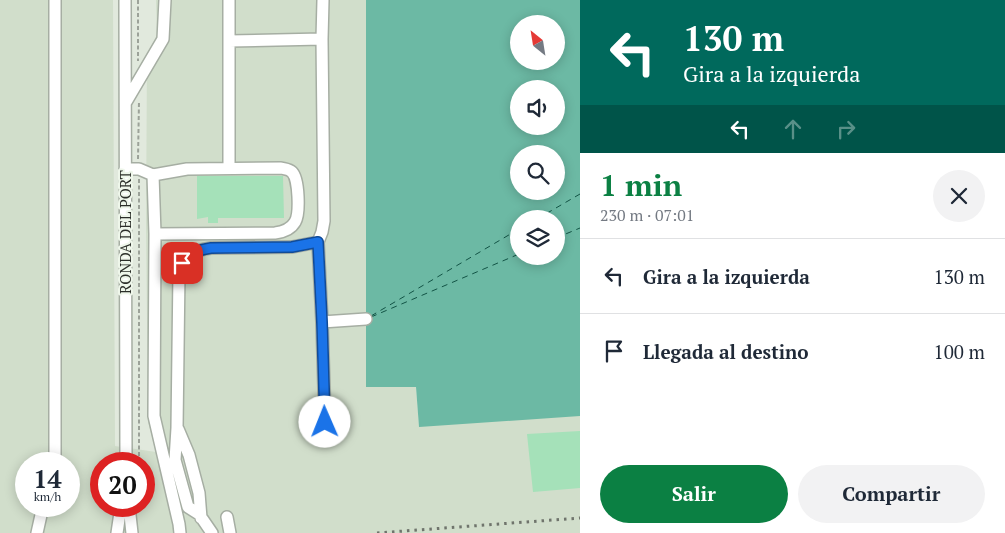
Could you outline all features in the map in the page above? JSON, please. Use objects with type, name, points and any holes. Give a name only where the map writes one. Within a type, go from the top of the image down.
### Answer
[{"type":"street","points":[[55,0],[55,452]]},
{"type":"street","name":"RONDA DEL PORT","points":[[125,0],[126,452]]},
{"type":"street","points":[[126,104],[163,39],[165,0]]},
{"type":"street","points":[[229,0],[229,168]]},
{"type":"street","points":[[323,0],[324,222],[318,242],[325,422]]},
{"type":"street","points":[[229,41],[322,39]]},
{"type":"street","points":[[125,169],[139,169],[153,175],[187,169],[281,168],[292,172],[297,184],[296,222],[283,232],[155,234]]},
{"type":"street","points":[[153,175],[155,234],[154,416],[180,533]]},
{"type":"street","points":[[212,533],[201,518],[186,504],[174,460],[177,428],[179,272],[182,263],[190,254],[199,249],[292,247],[318,242]]},
{"type":"street","points":[[322,322],[366,319]]},
{"type":"street","points":[[37,533],[41,517]]},
{"type":"street","points":[[118,533],[120,517]]},
{"type":"street","points":[[130,517],[132,533]]},
{"type":"street","points":[[226,517],[230,533]]},
{"type":"path","points":[[138,0],[138,69]]},
{"type":"path","name":"RONDA DEL PORT","points":[[138,159],[139,97]]},
{"type":"path","name":"RONDA DEL PORT","points":[[139,176],[139,452]]},
{"type":"shaded area","points":[[0,0],[113,0],[115,446],[156,452],[148,422],[146,223],[147,55],[157,35],[156,0],[366,0],[366,319],[416,387],[419,426],[580,409],[580,533],[0,533]]},
{"type":"shaded area","points":[[366,0],[580,0],[580,416],[419,427],[416,387],[366,387]]},
{"type":"building","points":[[197,176],[283,176],[284,218],[218,218],[218,223],[208,223],[208,217],[197,219]]},
{"type":"building","points":[[580,431],[580,488],[533,492],[527,434]]},
{"type":"ferry route","points":[[552,210],[580,194]]},
{"type":"ferry route","points":[[565,234],[580,228]]},
{"type":"ferry route","points":[[371,316],[510,234]]},
{"type":"ferry route","points":[[371,317],[510,258]]},
{"type":"railway","points":[[377,533],[580,518]]},
{"type":"route","points":[[182,263],[190,254],[199,249],[292,247],[318,242],[325,422]]}]
